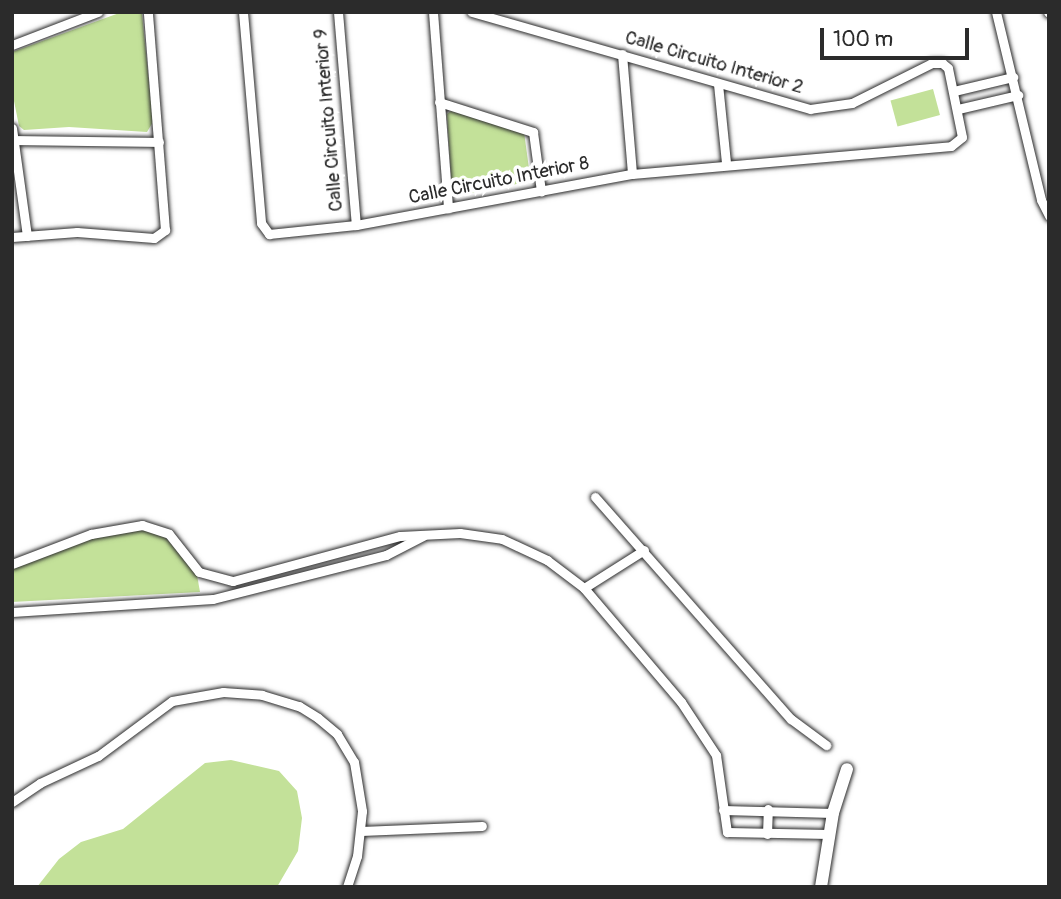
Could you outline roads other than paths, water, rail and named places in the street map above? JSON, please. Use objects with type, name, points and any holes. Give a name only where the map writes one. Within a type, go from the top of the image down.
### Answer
[{"type":"main road","points":[[821,887],[833,813],[847,769]]},
{"type":"street","points":[[12,45],[98,12]]},
{"type":"street","points":[[12,237],[162,235],[167,218],[148,12]]},
{"type":"street","name":"Calle Circuito Interior 8","points":[[243,12],[263,228],[274,235],[356,225],[632,174],[726,163],[951,146],[960,141]]},
{"type":"street","name":"Calle Circuito Interior 9","points":[[338,12],[356,225]]},
{"type":"street","points":[[433,12],[448,208]]},
{"type":"street","name":"Calle Circuito Interior 2","points":[[472,12],[718,84],[822,110],[864,99],[938,62],[948,68],[958,109],[960,141]]},
{"type":"street","points":[[996,12],[1037,181],[1049,216]]},
{"type":"street","points":[[622,54],[632,174]]},
{"type":"street","points":[[954,91],[1013,76]]},
{"type":"street","points":[[718,84],[726,163]]},
{"type":"street","points":[[958,109],[1018,95]]},
{"type":"street","points":[[439,102],[533,132],[541,191]]},
{"type":"street","points":[[12,128],[27,236]]},
{"type":"street","points":[[15,140],[159,142]]},
{"type":"street","points":[[1037,181],[1049,192]]},
{"type":"street","points":[[596,497],[790,719],[826,745]]},
{"type":"street","points":[[12,564],[91,534],[151,526],[173,538],[199,572],[233,581],[400,536],[460,533],[502,539],[547,560],[584,588],[709,741],[721,770],[723,810],[730,834],[829,834]]},
{"type":"street","points":[[12,612],[212,599],[386,555],[423,536]]},
{"type":"street","points":[[584,588],[645,550]]},
{"type":"street","points":[[12,802],[40,783],[98,756],[160,706],[202,694],[251,694],[299,706],[337,734],[354,762],[361,785],[361,831],[347,887]]},
{"type":"street","points":[[723,810],[768,809],[833,813]]},
{"type":"street","points":[[767,834],[768,809]]},
{"type":"street","points":[[361,831],[482,826]]}]
